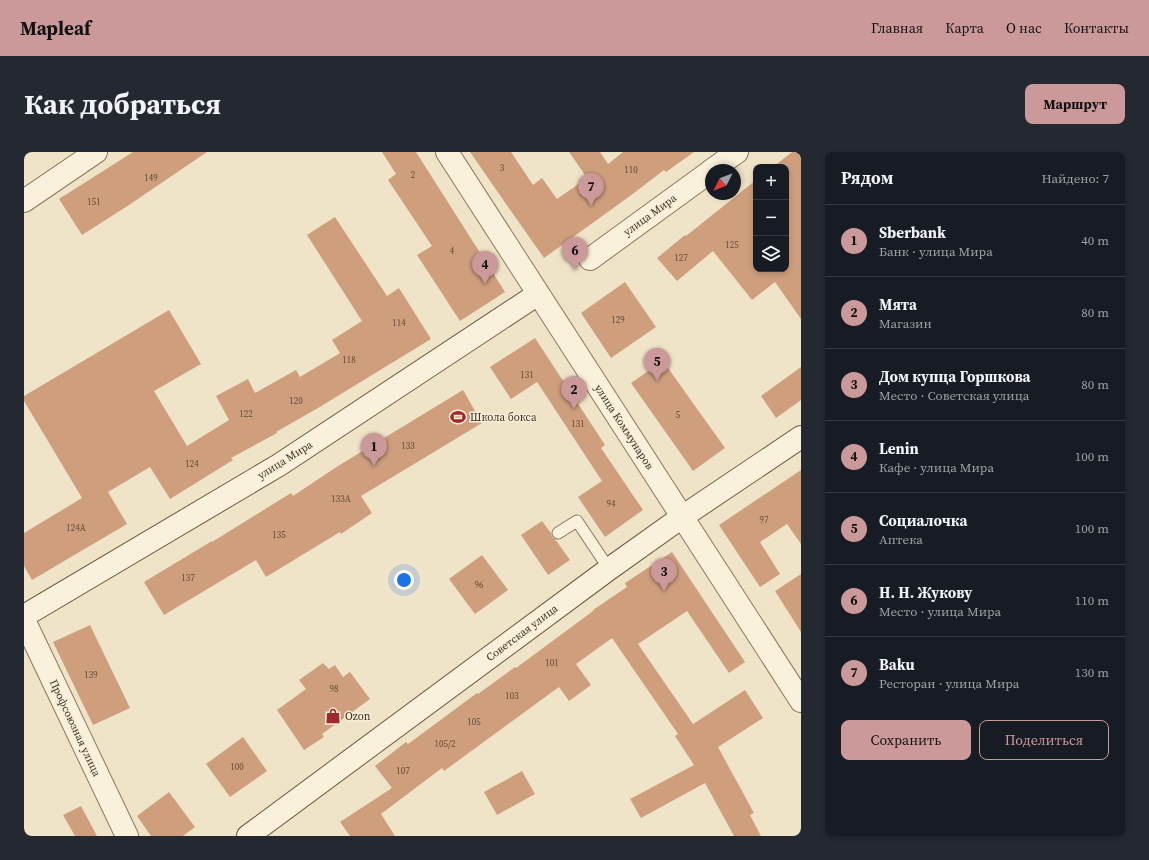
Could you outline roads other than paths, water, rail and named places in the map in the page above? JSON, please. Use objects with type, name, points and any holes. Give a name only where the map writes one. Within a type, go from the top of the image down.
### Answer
[{"type":"street","points":[[24,201],[96,152]]},
{"type":"street","name":"улица Коммунаров","points":[[447,152],[801,701]]},
{"type":"street","name":"улица Мира","points":[[720,164],[737,152]]},
{"type":"street","name":"улица Мира","points":[[590,259],[705,175]]},
{"type":"street","name":"улица Мира","points":[[24,616],[279,465],[538,294]]},
{"type":"street","name":"Советская улица","points":[[248,836],[609,569],[801,436]]},
{"type":"street","name":"Профсоюзная улица","points":[[24,620],[127,836]]},
{"type":"lane","points":[[558,533],[577,521],[609,569]]},
{"type":"place","name":"Baku","points":[[591,206]]},
{"type":"place","name":"Н. Н. Жукову","points":[[575,270]]},
{"type":"place","name":"Lenin","points":[[485,284]]},
{"type":"place","name":"Социалочка","points":[[657,381]]},
{"type":"place","name":"Мята","points":[[574,409]]},
{"type":"place","name":"Школа бокса","points":[[458,417]]},
{"type":"place","name":"Sberbank","points":[[374,466]]},
{"type":"place","name":"Дом купца Горшкова","points":[[664,591]]},
{"type":"place","name":"Ozon","points":[[333,716]]}]
